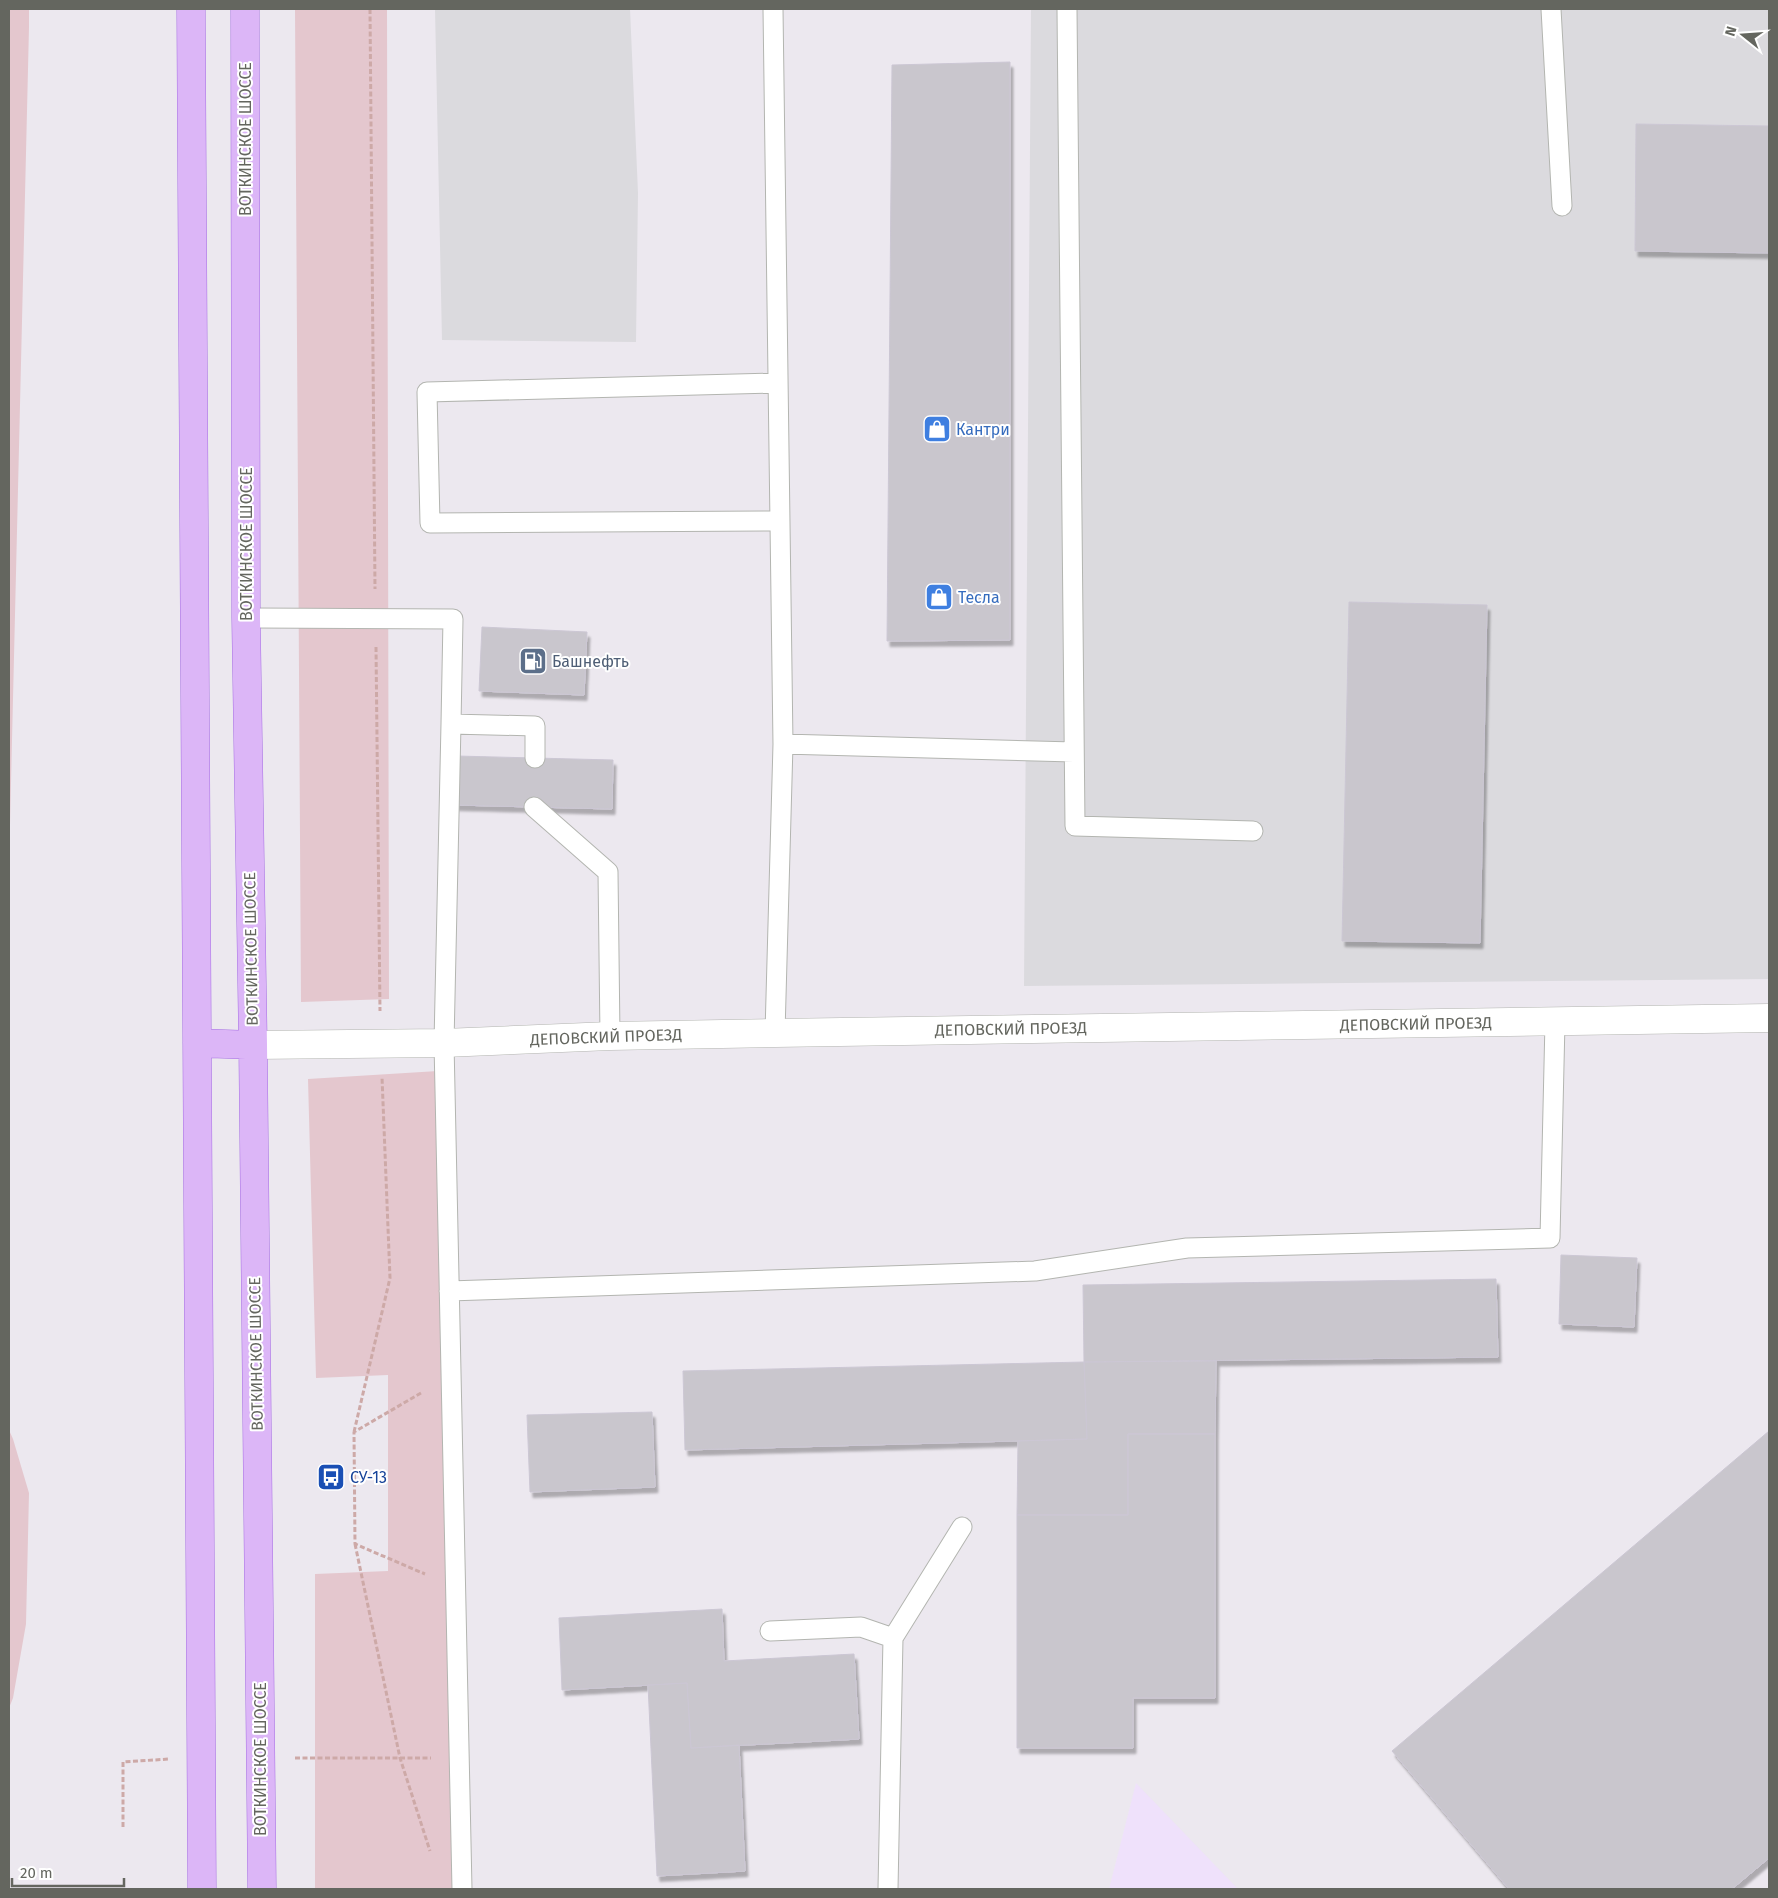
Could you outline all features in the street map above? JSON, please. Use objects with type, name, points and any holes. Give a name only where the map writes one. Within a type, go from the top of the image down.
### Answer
[{"type":"main road","points":[[191,9],[202,1889]]},
{"type":"main road","name":"ВОТКИНСКОЕ ШОССЕ","points":[[245,9],[246,618],[253,1046],[262,1889]]},
{"type":"main road","points":[[197,1043],[253,1046]]},
{"type":"street","name":"ДЕПОВСКИЙ ПРОЕЗД","points":[[253,1046],[444,1043],[610,1036],[1769,1018]]},
{"type":"lane","points":[[774,9],[783,744],[776,1033]]},
{"type":"lane","points":[[1067,9],[1075,826],[1253,831]]},
{"type":"lane","points":[[1552,9],[1562,206]]},
{"type":"lane","points":[[778,383],[427,392],[430,522],[780,521]]},
{"type":"lane","points":[[246,618],[453,619],[444,1043],[462,1889]]},
{"type":"lane","points":[[451,724],[535,726],[535,758]]},
{"type":"lane","points":[[783,744],[1074,752]]},
{"type":"lane","points":[[534,807],[608,872],[610,1036]]},
{"type":"lane","points":[[449,1291],[1035,1270],[1187,1248],[1550,1238],[1555,1022]]},
{"type":"lane","points":[[888,1889],[893,1638],[962,1527]]},
{"type":"lane","points":[[770,1631],[861,1627],[893,1638]]},
{"type":"path","points":[[370,9],[380,1044],[390,1278],[354,1432],[355,1544],[400,1758],[431,1852]]},
{"type":"path","points":[[354,1432],[451,1376]]},
{"type":"path","points":[[355,1544],[456,1588]]},
{"type":"shaded area","points":[[9,9],[29,9],[29,27],[9,867]]},
{"type":"shaded area","points":[[295,9],[387,9],[389,999],[301,1002]]},
{"type":"shaded area","points":[[435,9],[630,9],[638,193],[636,342],[442,340]]},
{"type":"shaded area","points":[[1031,9],[1769,9],[1769,979],[1024,986]]},
{"type":"shaded area","points":[[438,1071],[460,1889],[315,1889],[315,1574],[388,1571],[388,1375],[316,1378],[308,1079]]},
{"type":"shaded area","points":[[9,1430],[29,1493],[26,1624],[13,1698],[9,1708]]},
{"type":"shaded area","points":[[1136,1783],[1238,1889],[1109,1889]]},
{"type":"building","points":[[1010,62],[1010,640],[887,641],[892,65]]},
{"type":"building","points":[[1636,124],[1769,126],[1769,253],[1635,251]]},
{"type":"building","points":[[1349,602],[1487,605],[1480,943],[1342,941]]},
{"type":"building","name":"Башнефть","points":[[482,627],[587,632],[584,695],[479,691]]},
{"type":"building","points":[[457,756],[613,760],[612,809],[455,805]]},
{"type":"building","points":[[1561,1255],[1637,1258],[1634,1327],[1559,1324]]},
{"type":"building","points":[[1496,1279],[1498,1357],[1084,1362],[1083,1285]]},
{"type":"building","points":[[1216,1361],[1215,1434],[1128,1434],[1128,1515],[1017,1515],[1018,1441],[1087,1439],[1084,1362]]},
{"type":"building","points":[[1084,1362],[1087,1439],[685,1450],[683,1371]]},
{"type":"building","points":[[652,1412],[655,1487],[530,1492],[527,1415]]},
{"type":"building","points":[[1769,1431],[1769,1858],[1732,1889],[1509,1889],[1392,1751]]},
{"type":"building","points":[[1128,1434],[1215,1434],[1215,1698],[1133,1698],[1133,1748],[1017,1748],[1017,1515],[1128,1515]]},
{"type":"building","points":[[722,1609],[724,1661],[854,1654],[859,1739],[691,1748],[687,1683],[562,1690],[559,1618]]},
{"type":"building","points":[[687,1683],[691,1748],[739,1745],[745,1871],[657,1876],[648,1685]]},
{"type":"place","name":"Кантри","points":[[937,429]]},
{"type":"place","name":"Тесла","points":[[939,597]]},
{"type":"place","name":"Башнефть","points":[[533,661]]},
{"type":"place","name":"СУ-13","points":[[331,1477]]}]
